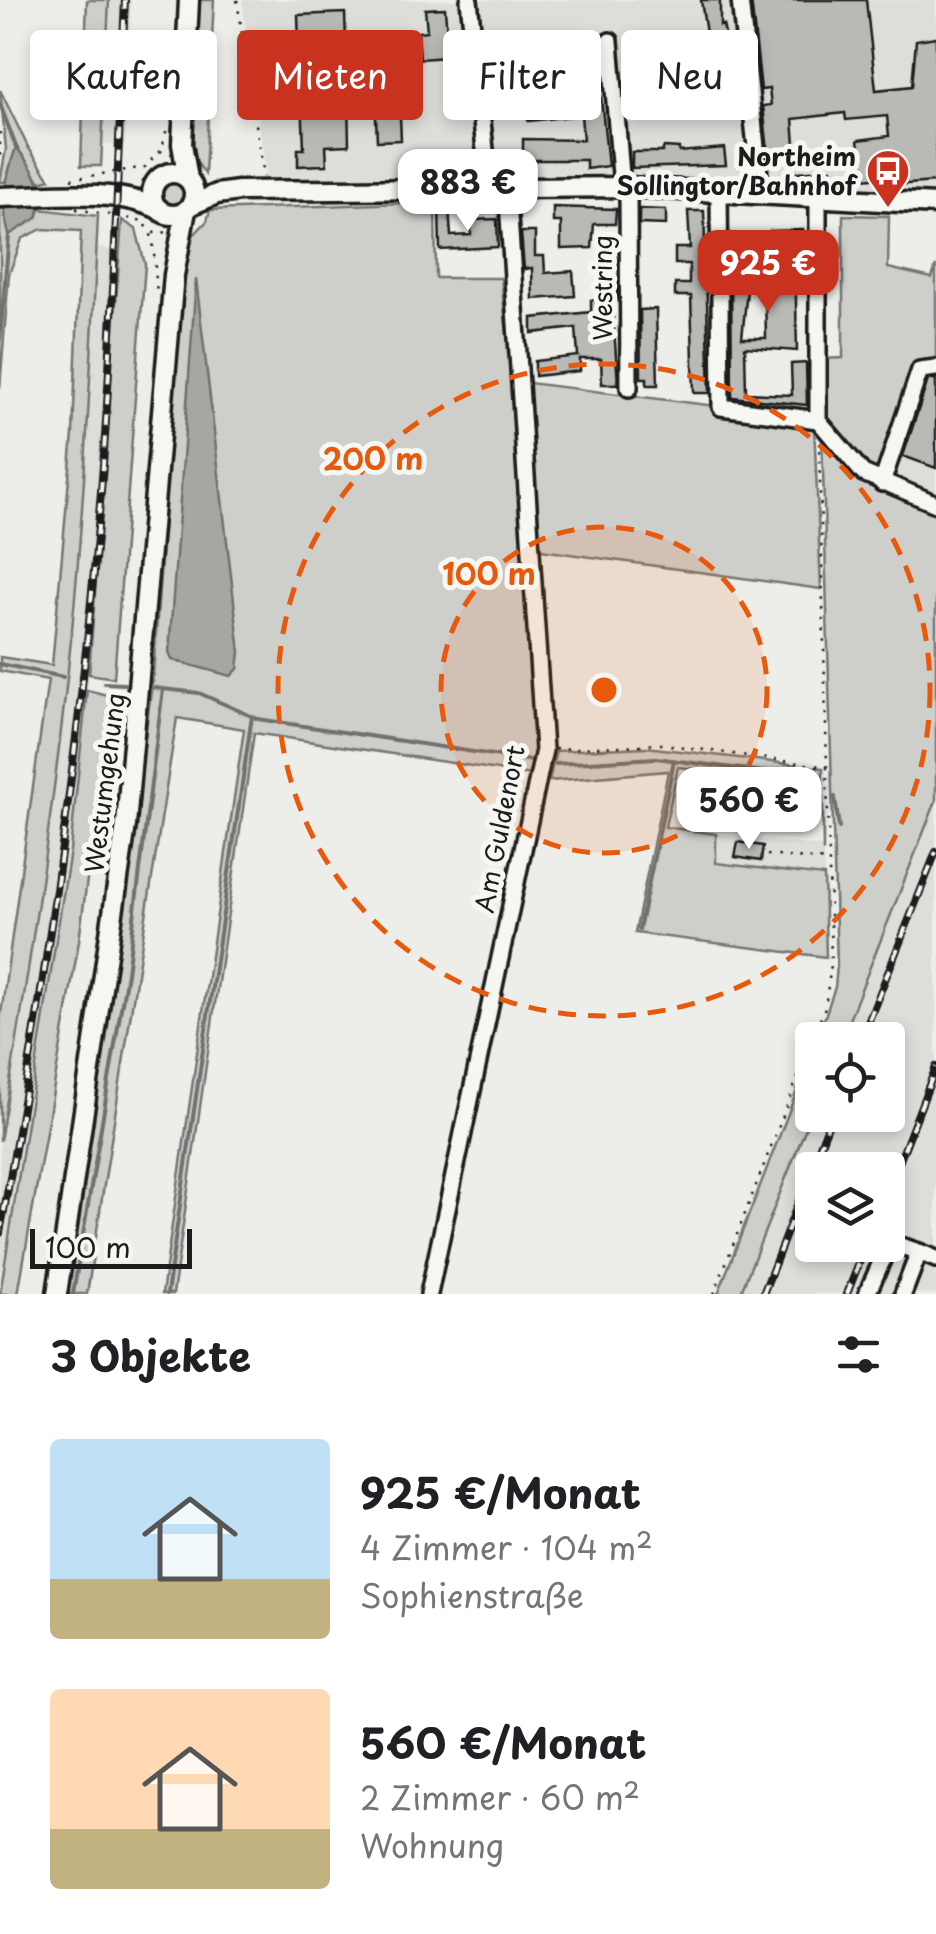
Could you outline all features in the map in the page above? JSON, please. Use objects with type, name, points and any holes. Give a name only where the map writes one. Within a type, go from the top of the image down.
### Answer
[{"type":"main road","points":[[187,30],[189,0]]},
{"type":"main road","points":[[160,210],[152,197],[181,120]]},
{"type":"main road","points":[[182,120],[194,194],[189,208]]},
{"type":"main road","points":[[97,196],[176,172],[189,180],[240,192]]},
{"type":"main road","points":[[2,197],[97,196],[134,200],[174,215],[217,194],[240,192],[498,187],[719,190],[936,204]]},
{"type":"main road","name":"Westumgehung","points":[[57,1294],[126,825],[174,275],[189,208]]},
{"type":"main road","name":"Westumgehung","points":[[160,210],[174,275]]},
{"type":"street","name":"Am Guldenort","points":[[429,1294],[544,750],[498,187],[469,0]]},
{"type":"street","points":[[740,0],[761,192]]},
{"type":"street","name":"Westring","points":[[610,41],[625,187],[628,388]]},
{"type":"street","points":[[719,190],[721,407],[818,420]]},
{"type":"street","points":[[818,197],[818,420],[847,458],[882,483],[936,504]]},
{"type":"street","points":[[882,483],[920,370],[936,368]]},
{"type":"street","points":[[867,1294],[887,1248],[900,1246],[936,1259]]},
{"type":"street","points":[[903,1294],[919,1252]]},
{"type":"path","points":[[237,0],[266,191]]},
{"type":"path","points":[[0,132],[0,158]]},
{"type":"path","points":[[68,180],[96,172],[134,172],[152,163],[160,151]]},
{"type":"path","points":[[71,208],[134,216],[144,221],[151,233]]},
{"type":"path","points":[[714,1294],[826,1007],[831,965],[818,420]]},
{"type":"path","points":[[544,750],[662,744],[827,766]]},
{"type":"path","points":[[767,854],[828,862]]},
{"type":"shaded area","points":[[87,0],[109,0],[108,30],[86,30]]},
{"type":"shaded area","points":[[109,0],[131,0],[130,30],[108,30]]},
{"type":"shaded area","points":[[195,0],[214,0],[212,30],[194,30]]},
{"type":"shaded area","points":[[242,0],[936,0],[936,201],[435,185],[435,202],[270,205],[258,120],[423,120],[423,30],[246,30]]},
{"type":"shaded area","points":[[0,90],[28,147],[50,179],[40,182],[17,147],[5,182],[0,182],[6,149]]},
{"type":"shaded area","points":[[83,120],[103,120],[101,166],[81,166]]},
{"type":"shaded area","points":[[103,120],[126,120],[125,145],[102,144]]},
{"type":"shaded area","points":[[190,120],[208,120],[205,174],[189,151]]},
{"type":"shaded area","points":[[16,147],[29,163],[40,197],[37,218],[9,235],[5,190]]},
{"type":"shaded area","points":[[173,178],[184,183],[189,194],[184,205],[173,210],[162,205],[157,194],[162,183]]},
{"type":"shaded area","points":[[435,202],[436,278],[501,278],[512,381],[716,406],[814,423],[821,589],[526,548],[539,737],[531,775],[254,733],[173,1294],[162,1294],[244,729],[177,718],[87,1294],[64,1294],[113,985],[153,676],[183,246],[207,221],[210,210]]},
{"type":"shaded area","points":[[0,209],[5,209],[4,217],[37,218],[40,209],[98,216],[83,499],[68,669],[38,906],[0,1141],[0,1021],[48,680],[0,671],[0,657],[52,665],[73,434],[81,231],[42,229],[22,239],[9,274],[0,388]]},
{"type":"shaded area","points":[[843,215],[889,216],[888,268],[932,278],[936,266],[936,355],[933,364],[926,362],[880,469],[862,462],[844,446],[830,427],[823,408],[822,359],[843,358]]},
{"type":"shaded area","points":[[122,220],[136,229],[145,264],[114,678],[89,674]]},
{"type":"shaded area","points":[[96,247],[120,251],[100,570],[70,851],[0,1280],[0,1141],[36,929],[68,669],[87,433]]},
{"type":"shaded area","points":[[196,279],[240,652],[238,669],[231,676],[172,660],[169,652]]},
{"type":"shaded area","points":[[936,355],[936,511],[876,488],[917,366],[933,363]]},
{"type":"shaded area","points":[[822,434],[877,488],[936,511],[936,801],[848,1022],[823,1022],[835,987]]},
{"type":"shaded area","points":[[87,690],[111,696],[79,941],[18,1294],[0,1294],[70,851]]},
{"type":"shaded area","points":[[646,747],[823,768],[823,852],[822,792],[814,785],[678,767],[665,827],[716,834],[716,863],[824,876],[826,957],[635,933],[668,771],[549,781],[556,751]]},
{"type":"shaded area","points":[[936,801],[936,1294],[740,1294],[795,1155],[795,1262],[905,1262],[905,1152],[796,1152],[804,1132],[905,1132],[905,1022],[848,1022]]},
{"type":"shaded area","points":[[716,834],[823,847],[824,876],[715,863]]},
{"type":"shaded area","points":[[795,1096],[795,1132],[804,1132],[740,1294],[718,1294]]},
{"type":"building","points":[[701,0],[720,0],[720,26],[724,30],[705,30]]},
{"type":"building","points":[[751,0],[866,0],[876,90],[912,86],[916,40],[936,37],[936,182],[894,185],[893,176],[863,179],[858,140],[889,136],[887,116],[846,120],[845,113],[793,119],[796,157],[769,160],[763,106],[771,105],[769,89],[761,90],[758,30],[754,30]]},
{"type":"building","points":[[445,8],[443,57],[423,59],[425,9]]},
{"type":"building","points":[[345,13],[346,30],[299,30],[298,15]]},
{"type":"building","points":[[601,97],[608,166],[586,169],[586,160],[523,160],[523,139],[583,140],[581,120],[601,120]]},
{"type":"building","points":[[303,120],[348,120],[349,145],[326,146],[327,165],[298,166],[298,149],[304,149]]},
{"type":"building","points":[[376,120],[400,120],[401,140],[377,141]]},
{"type":"building","points":[[664,147],[679,148],[679,152],[724,148],[726,165],[632,168],[632,152],[662,152]]},
{"type":"building","points":[[831,169],[833,181],[788,178],[788,173]]},
{"type":"building","points":[[439,207],[449,207],[451,236],[471,235],[471,220],[497,219],[498,247],[440,250]]},
{"type":"building","points":[[553,207],[616,209],[615,224],[594,224],[592,248],[561,249],[561,222],[553,222]]},
{"type":"building","points":[[639,209],[666,210],[666,225],[639,224]]},
{"type":"building","points":[[688,211],[704,211],[710,393],[694,393],[691,296],[675,296],[675,284],[689,284],[689,264],[675,264],[675,248],[690,248]]},
{"type":"building","points":[[803,230],[803,252],[795,252],[797,351],[745,347],[746,393],[792,395],[791,364],[806,363],[807,405],[732,397],[731,269],[770,269],[770,231]],"holes":[[[765,289],[766,338],[742,338],[747,290]]]},
{"type":"building","points":[[521,232],[535,232],[535,256],[544,256],[545,273],[573,271],[575,296],[533,299],[532,268],[524,269]]},
{"type":"building","points":[[603,254],[612,255],[611,279],[617,279],[617,300],[612,300],[618,384],[602,384],[601,359],[580,359],[580,371],[535,376],[535,361],[578,356],[576,328],[532,333],[532,318],[591,312],[591,300],[601,300]]},
{"type":"building","points":[[656,309],[658,385],[647,385],[647,378],[641,378],[640,310]]},
{"type":"building","points":[[936,379],[936,468],[903,456],[928,380]]},
{"type":"building","points":[[738,842],[763,846],[761,861],[735,857]]},
{"type":"waterway","points":[[0,104],[16,147]]},
{"type":"waterway","points":[[0,339],[9,235]]},
{"type":"waterway","points":[[0,664],[63,677]]},
{"type":"waterway","points":[[104,683],[124,684]]},
{"type":"waterway","points":[[154,688],[199,693],[258,719],[533,761]]},
{"type":"waterway","points":[[73,1294],[127,973],[163,689]]},
{"type":"waterway","points":[[167,1294],[252,716]]},
{"type":"waterway","points":[[555,764],[656,758],[816,779],[821,783]]},
{"type":"waterway","points":[[639,930],[674,760]]},
{"type":"waterway","points":[[835,797],[839,828]]},
{"type":"railway","points":[[0,1233],[60,863],[93,584],[109,368],[125,0]]},
{"type":"railway","points":[[868,1022],[936,852]]},
{"type":"railway","points":[[903,1152],[936,1067]]},
{"type":"railway","points":[[763,1294],[825,1132]]},
{"type":"railway","points":[[847,1294],[859,1262]]},
{"type":"place","name":"Northeim Sollingtor/Bahnhof","points":[[888,209]]}]
